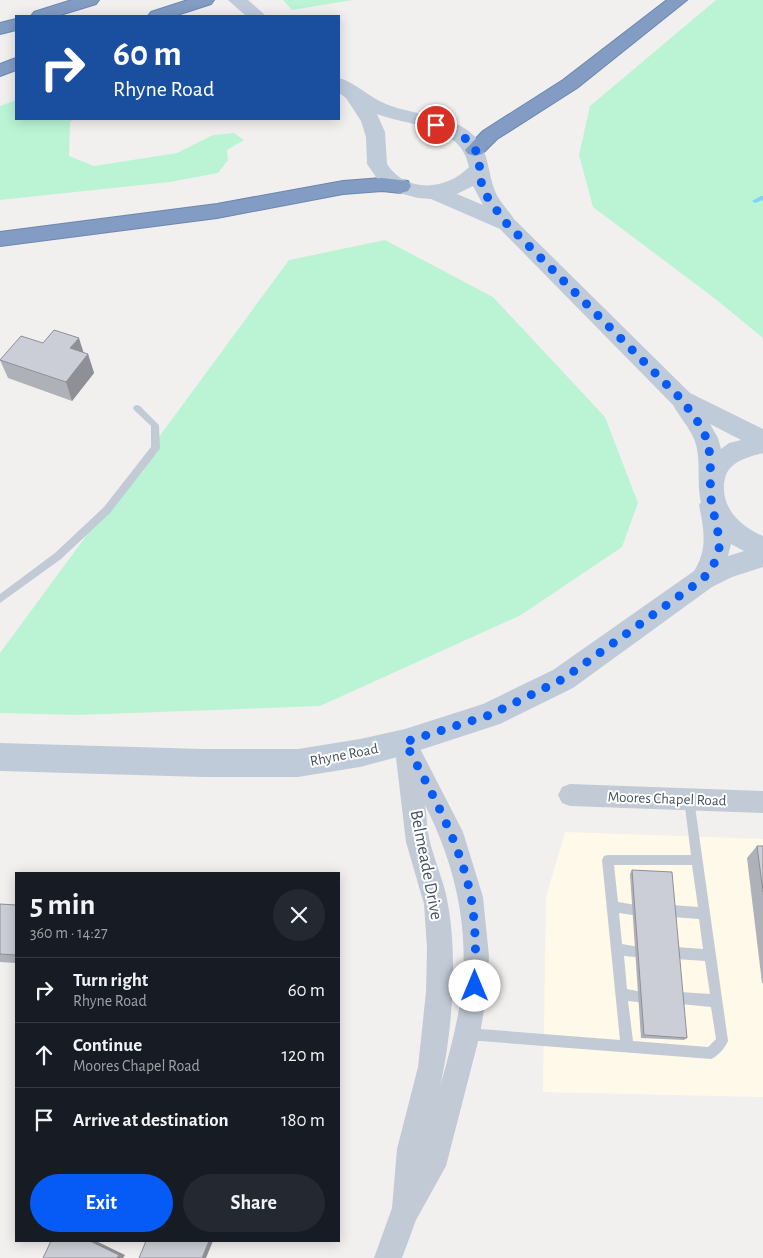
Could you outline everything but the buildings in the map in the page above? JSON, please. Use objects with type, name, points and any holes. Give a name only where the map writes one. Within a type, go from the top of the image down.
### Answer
[{"type":"highway","points":[[43,15],[90,0]]},
{"type":"highway","points":[[160,15],[205,0]]},
{"type":"highway","points":[[476,159],[490,135],[570,84],[678,0]]},
{"type":"highway","points":[[0,29],[15,24]]},
{"type":"highway","points":[[0,70],[15,64]]},
{"type":"highway","points":[[0,239],[248,206],[363,184],[401,186]]},
{"type":"main road","points":[[237,0],[256,15]]},
{"type":"main road","points":[[340,85],[355,97],[387,112],[451,129],[466,138],[476,159],[484,191],[507,224],[681,399],[706,438],[709,453],[711,490],[720,518],[736,534],[763,548]]},
{"type":"main road","points":[[355,97],[374,128],[377,164],[384,174],[401,186],[413,190],[436,193],[507,224]]},
{"type":"main road","points":[[436,193],[462,185],[471,178],[476,159]]},
{"type":"main road","points":[[681,399],[763,442]]},
{"type":"main road","points":[[711,490],[716,465],[730,453],[748,445],[763,442]]},
{"type":"main road","name":"Rhyne Road","points":[[703,579],[714,563],[719,549],[711,490]]},
{"type":"main road","name":"Rhyne Road","points":[[0,757],[203,764],[298,763],[360,753],[405,742],[490,715],[563,679],[703,579],[723,569],[763,556]]},
{"type":"street","name":"Belmeade Drive","points":[[388,1258],[404,1213],[432,1166],[467,1034],[475,986],[476,956],[471,898],[451,832],[405,742]]},
{"type":"street","name":"Belmeade Drive","points":[[404,1213],[411,1149],[431,1068],[439,992],[440,948],[436,904],[418,842],[405,742]]},
{"type":"street","name":"Moores Chapel Road","points":[[570,796],[763,802]]},
{"type":"lane","points":[[0,599],[58,556],[107,510],[156,448],[155,425],[137,408]]},
{"type":"lane","points":[[467,1034],[711,1053],[722,1041],[688,799]]},
{"type":"lane","points":[[627,1047],[608,860],[697,860]]},
{"type":"lane","points":[[613,907],[632,908]]},
{"type":"lane","points":[[672,911],[704,913]]},
{"type":"lane","points":[[617,950],[635,951]]},
{"type":"lane","points":[[676,953],[710,955]]},
{"type":"lane","points":[[621,995],[638,996]]},
{"type":"lane","points":[[680,998],[717,1001]]},
{"type":"shaded area","points":[[565,832],[763,839],[763,1097],[543,1092],[546,897]]},
{"type":"green space","points":[[283,0],[353,0],[292,10]]},
{"type":"green space","points":[[716,0],[763,0],[763,338],[718,301],[593,207],[579,155],[590,106]]},
{"type":"green space","points":[[15,100],[15,120],[73,120],[70,122],[69,156],[94,166],[177,153],[213,135],[234,133],[244,140],[227,150],[228,160],[218,173],[170,182],[0,200],[0,106]]},
{"type":"green space","points":[[385,240],[493,297],[605,417],[638,503],[622,547],[521,615],[320,706],[78,715],[0,713],[0,653],[289,260]]},
{"type":"waterway","points":[[755,201],[763,198]]},
{"type":"route","points":[[436,125],[451,129],[466,138],[475,150],[479,160],[478,169],[484,191],[507,224],[681,399],[700,427],[706,438],[709,453],[711,500],[719,549],[714,563],[703,579],[651,619],[563,679],[490,715],[405,742],[451,832],[471,898],[476,956],[475,986]]}]
